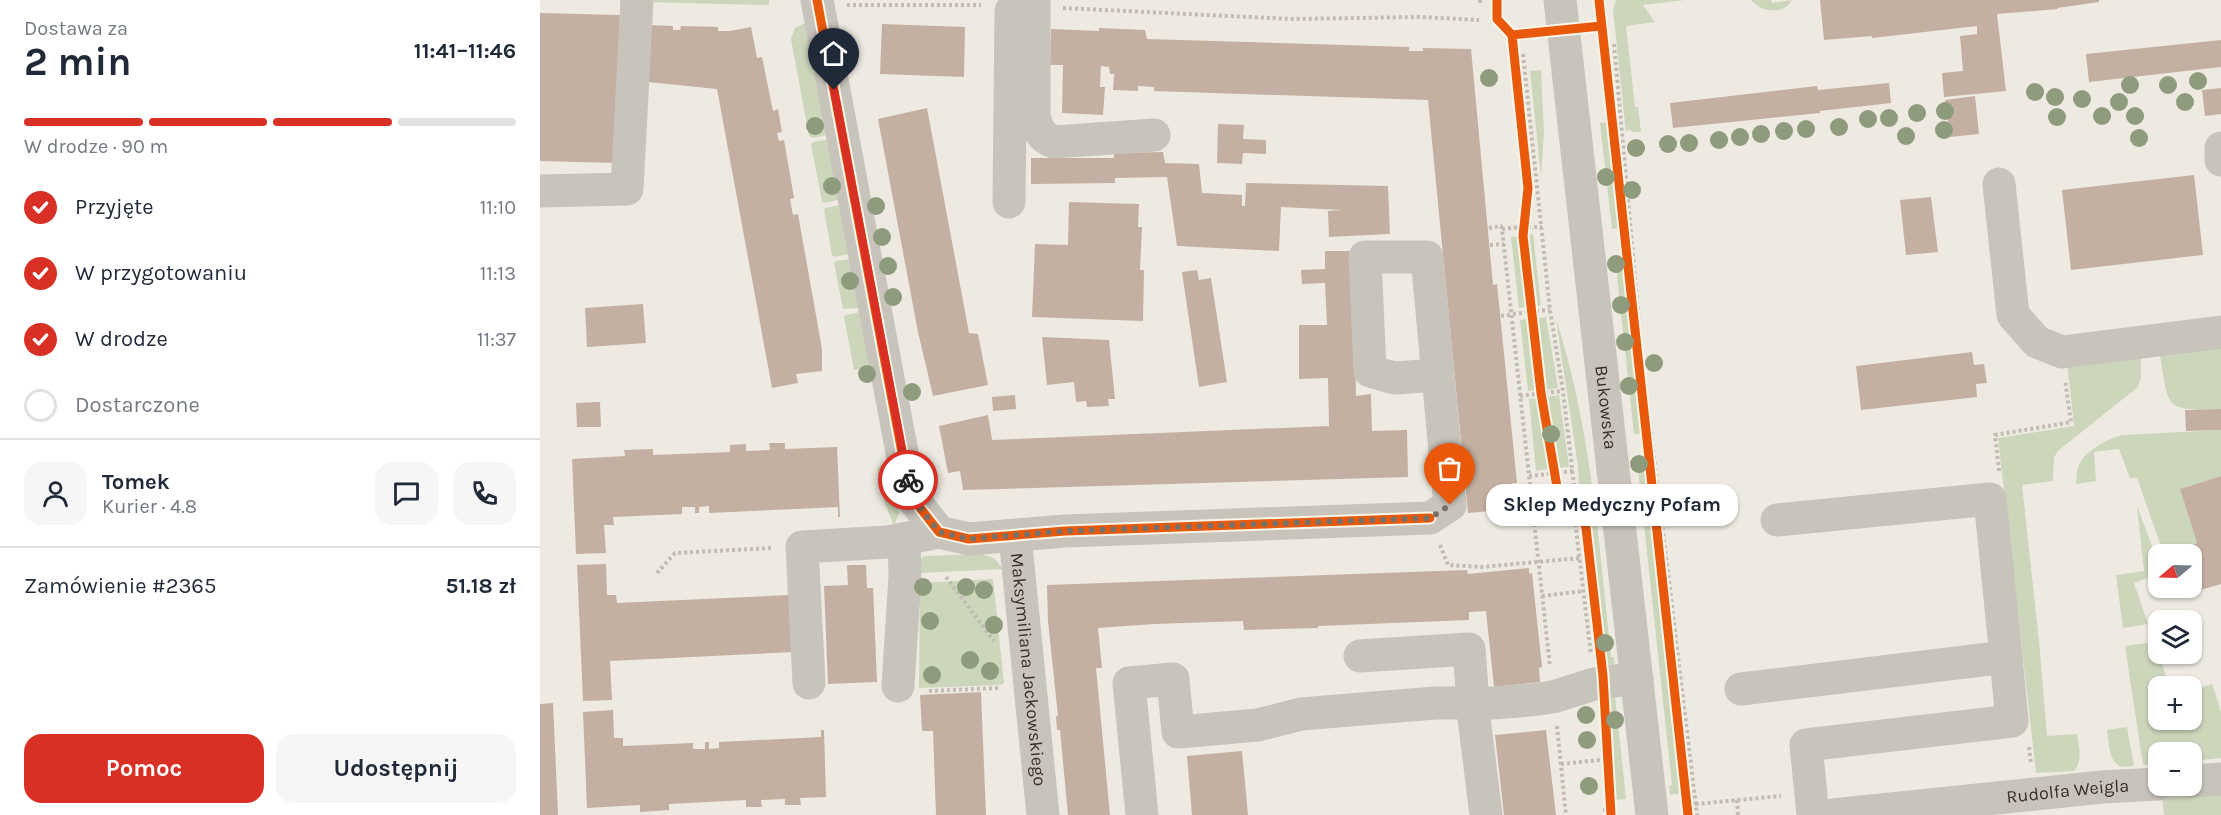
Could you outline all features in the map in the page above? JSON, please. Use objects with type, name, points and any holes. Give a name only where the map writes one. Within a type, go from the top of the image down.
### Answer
[{"type":"street","points":[[540,191],[627,189],[637,0]]},
{"type":"street","name":"Bukowska","points":[[1560,0],[1652,815]]},
{"type":"street","points":[[809,683],[802,547],[842,546],[904,539],[939,532],[910,495],[832,3]]},
{"type":"street","points":[[1022,3],[1034,116],[1037,128],[1046,139],[1054,142],[1154,135]]},
{"type":"street","points":[[1009,202],[1022,3]]},
{"type":"street","points":[[2221,148],[2221,160]]},
{"type":"street","points":[[1998,184],[2013,315],[2037,342],[2062,352],[2221,332]]},
{"type":"street","points":[[1015,536],[1065,531],[1433,534],[1450,505],[1438,375]]},
{"type":"street","points":[[1777,520],[1989,499],[2012,720],[1806,745],[1814,815]]},
{"type":"street","name":"Maksymiliana Jackowskiego","points":[[939,532],[969,539],[1015,536],[1043,815]]},
{"type":"street","points":[[898,686],[905,577],[904,539]]},
{"type":"street","points":[[1360,656],[1469,649],[1486,815]]},
{"type":"street","points":[[1741,689],[2006,657]]},
{"type":"street","points":[[1142,815],[1129,683],[1173,679],[1178,732],[1258,725],[1301,714],[1435,703],[1531,700],[1553,697],[1598,674],[1637,678]]},
{"type":"street","points":[[2202,780],[2221,779]]},
{"type":"street","name":"Rudolfa Weigla","points":[[1833,815],[2102,787],[2148,785]]},
{"type":"path","points":[[1468,0],[1489,14]]},
{"type":"path","points":[[1480,0],[1481,6]]},
{"type":"path","points":[[832,3],[1022,3],[1291,19],[1421,17],[1479,20]]},
{"type":"path","points":[[1614,44],[1642,357],[1697,815]]},
{"type":"path","points":[[1518,54],[1527,198]]},
{"type":"path","points":[[1518,54],[1542,227],[1550,310],[1574,471],[1576,502]]},
{"type":"path","points":[[1605,57],[1688,815]]},
{"type":"path","points":[[1525,217],[1526,232],[1542,227]]},
{"type":"path","points":[[1489,228],[1501,226],[1502,229],[1520,226]]},
{"type":"path","points":[[1502,229],[1551,678]]},
{"type":"path","points":[[1490,245],[1504,244]]},
{"type":"path","points":[[1530,301],[1533,323]]},
{"type":"path","points":[[1536,311],[1550,310]]},
{"type":"path","points":[[1500,315],[1528,312]]},
{"type":"path","points":[[1539,382],[1543,405]]},
{"type":"path","points":[[1545,393],[1563,391]]},
{"type":"path","points":[[1520,396],[1536,394]]},
{"type":"path","points":[[1552,462],[1554,475]]},
{"type":"path","points":[[1529,476],[1574,471]]},
{"type":"path","points":[[1562,496],[1581,514],[1586,528]]},
{"type":"path","points":[[1574,512],[1586,560]]},
{"type":"path","points":[[1433,534],[1442,550]]},
{"type":"path","points":[[1433,534],[1448,565],[1481,567],[1586,560]]},
{"type":"path","points":[[657,573],[675,553],[802,547]]},
{"type":"path","points":[[1589,550],[1584,591],[1598,674]]},
{"type":"path","points":[[1592,573],[1598,674]]},
{"type":"path","points":[[946,577],[999,649]]},
{"type":"path","points":[[1542,596],[1584,591]]},
{"type":"path","points":[[898,686],[921,692],[1009,688]]},
{"type":"path","points":[[1557,724],[1566,815]]},
{"type":"path","points":[[1607,748],[1608,772]]},
{"type":"path","points":[[1561,764],[1600,760]]},
{"type":"path","points":[[1737,800],[1738,815]]},
{"type":"path","points":[[1690,802],[1696,804]]},
{"type":"green space","points":[[642,0],[769,0],[769,5],[642,2]]},
{"type":"green space","points":[[1616,0],[1685,0],[1643,5],[1655,22],[1626,26],[1635,107],[1638,107],[1641,132],[1628,129],[1626,133],[1613,10]]},
{"type":"green space","points":[[1751,0],[1771,0],[1772,3],[1792,0],[1783,8],[1772,10],[1760,7]]},
{"type":"green space","points":[[805,23],[826,135],[813,138],[809,136],[791,39],[795,28]]},
{"type":"green space","points":[[1541,70],[1544,133],[1541,176],[1530,71]]},
{"type":"green space","points":[[1608,122],[1620,228],[1612,229],[1600,123]]},
{"type":"green space","points":[[827,140],[838,200],[824,203],[811,145],[813,142]]},
{"type":"green space","points":[[839,205],[849,254],[835,257],[832,255],[824,210]]},
{"type":"green space","points":[[1533,234],[1541,306],[1536,306],[1528,235]]},
{"type":"green space","points":[[1519,236],[1527,307],[1519,308],[1511,237]]},
{"type":"green space","points":[[1622,256],[1642,434],[1634,434],[1615,257]]},
{"type":"green space","points":[[850,259],[859,308],[843,309],[834,263]]},
{"type":"green space","points":[[860,312],[871,368],[854,370],[844,317]]},
{"type":"green space","points":[[1546,317],[1558,388],[1545,390],[1537,318]]},
{"type":"green space","points":[[1528,319],[1536,390],[1528,391],[1520,320]]},
{"type":"green space","points":[[1556,319],[1578,401],[1586,444],[1598,529],[1611,657],[1614,657],[1615,669],[1607,675],[1590,521],[1580,504],[1578,466]]},
{"type":"green space","points":[[2221,344],[2221,409],[2179,407],[2168,396],[2160,355],[2141,358],[2141,378],[2138,387],[2059,450],[2054,457],[2053,481],[2022,485],[2047,736],[2077,734],[2080,753],[2079,762],[2074,771],[2036,773],[1998,438],[2074,426],[2067,362]]},
{"type":"green space","points":[[1559,395],[1569,467],[1558,468],[1546,397]]},
{"type":"green space","points":[[1537,398],[1548,469],[1536,471],[1529,399]]},
{"type":"green space","points":[[2221,430],[2221,476],[2180,489],[2197,543],[2160,544],[2137,478],[2130,478],[2119,449],[2094,452],[2096,481],[2076,484],[2077,470],[2082,460],[2104,442],[2122,435]]},
{"type":"green space","points":[[1644,458],[1681,793],[1670,795],[1669,786],[1672,785],[1637,459]]},
{"type":"green space","points":[[889,462],[899,513],[894,526],[884,501],[877,469]]},
{"type":"green space","points":[[2137,506],[2151,544],[2148,544],[2148,578],[2134,583],[2148,624],[2123,628],[2116,575],[2144,571]]},
{"type":"green space","points":[[981,554],[994,558],[1003,569],[920,573],[920,560],[924,556]]},
{"type":"green space","points":[[993,579],[1004,683],[1001,685],[919,688],[920,583]]},
{"type":"green space","points":[[2148,643],[2148,664],[2162,664],[2166,676],[2148,676],[2148,730],[2202,730],[2202,688],[2212,684],[2221,712],[2221,758],[2202,760],[2202,742],[2148,742],[2148,765],[2143,765],[2125,646]]},
{"type":"green space","points":[[1609,689],[1615,696],[1626,799],[1615,800]]},
{"type":"green space","points":[[2127,727],[2134,766],[2120,767],[2111,755],[2107,730]]},
{"type":"green space","points":[[2221,793],[2221,815],[2164,815],[2162,797]]},
{"type":"building","points":[[1820,0],[2099,0],[2099,2],[2058,9],[1997,14],[2006,91],[1944,97],[1942,73],[1963,71],[1960,36],[1977,34],[1977,26],[1872,38],[1872,36],[1824,40]]},
{"type":"building","points":[[540,13],[620,15],[616,163],[540,161]]},
{"type":"building","points":[[882,24],[965,27],[964,77],[880,74]]},
{"type":"building","points":[[649,25],[673,26],[673,30],[680,30],[681,26],[718,27],[718,31],[751,27],[757,58],[762,57],[773,111],[778,109],[782,132],[777,133],[779,141],[784,140],[794,198],[790,199],[793,215],[798,214],[822,349],[822,371],[796,374],[798,383],[772,388],[717,89],[648,82]]},
{"type":"building","points":[[1099,28],[1145,30],[1147,39],[1409,47],[1409,51],[1423,51],[1423,48],[1471,49],[1493,285],[1497,284],[1517,483],[1512,483],[1514,509],[1468,513],[1428,100],[1154,91],[1154,87],[1138,86],[1138,91],[1113,90],[1114,74],[1110,74],[1109,67],[1101,66],[1100,87],[1105,87],[1103,115],[1062,113],[1063,65],[1050,65],[1051,29],[1099,31]]},
{"type":"building","points":[[2221,40],[2221,67],[2089,82],[2086,54]]},
{"type":"building","points":[[1889,83],[1891,103],[1820,111],[1820,113],[1673,128],[1670,103],[1817,86],[1818,90]]},
{"type":"building","points":[[2221,88],[2221,114],[2205,116],[2202,90]]},
{"type":"building","points":[[1975,96],[1979,134],[1950,137],[1945,100]]},
{"type":"building","points":[[927,108],[969,333],[978,334],[988,385],[933,396],[918,332],[878,119]]},
{"type":"building","points":[[1218,124],[1244,125],[1243,139],[1266,140],[1266,154],[1243,153],[1242,164],[1217,163]]},
{"type":"building","points":[[1163,152],[1165,163],[1199,164],[1202,193],[1242,195],[1242,206],[1245,206],[1246,183],[1388,186],[1390,234],[1329,237],[1328,211],[1343,210],[1281,207],[1279,251],[1177,246],[1167,177],[1115,178],[1115,183],[1031,184],[1031,158],[1114,158],[1114,153]]},
{"type":"building","points":[[2194,175],[2203,255],[2071,270],[2062,190]]},
{"type":"building","points":[[1931,197],[1938,252],[1906,255],[1900,200]]},
{"type":"building","points":[[1069,202],[1139,204],[1138,227],[1142,227],[1140,270],[1144,270],[1143,321],[1032,317],[1035,244],[1068,245]]},
{"type":"building","points":[[1325,251],[1353,251],[1356,396],[1371,394],[1372,431],[1407,430],[1408,477],[963,490],[960,471],[948,473],[939,426],[988,415],[992,440],[1329,426],[1328,378],[1299,379],[1299,325],[1327,325],[1325,283],[1302,284],[1301,270],[1325,269]]},
{"type":"building","points":[[1197,270],[1199,280],[1211,278],[1227,382],[1199,387],[1182,272]]},
{"type":"building","points":[[643,304],[646,343],[587,347],[585,308]]},
{"type":"building","points":[[1042,337],[1109,340],[1115,399],[1108,399],[1109,406],[1087,407],[1086,401],[1076,402],[1074,382],[1047,385]]},
{"type":"building","points":[[1972,352],[1974,365],[1984,364],[1987,383],[1976,384],[1977,397],[1861,410],[1856,366]]},
{"type":"building","points":[[1015,395],[1016,409],[993,411],[992,397]]},
{"type":"building","points":[[600,402],[601,427],[577,427],[576,403]]},
{"type":"building","points":[[2221,409],[2221,430],[2186,431],[2185,410]]},
{"type":"building","points":[[769,443],[785,443],[785,449],[837,447],[840,517],[838,517],[838,507],[709,513],[709,506],[699,507],[699,513],[695,513],[695,507],[682,507],[682,514],[613,517],[614,525],[604,525],[606,553],[576,554],[572,459],[625,456],[624,450],[653,449],[653,455],[730,452],[730,445],[746,444],[746,451],[770,450]]},
{"type":"building","points":[[2221,476],[2221,584],[2202,590],[2202,544],[2194,544],[2197,543],[2180,489]]},
{"type":"building","points":[[606,564],[607,595],[616,595],[617,603],[789,595],[794,652],[610,661],[612,700],[583,701],[577,565]]},
{"type":"building","points":[[847,565],[866,565],[867,588],[873,588],[877,682],[828,684],[824,586],[848,585]]},
{"type":"building","points":[[1529,568],[1529,574],[1532,573],[1542,667],[1539,668],[1540,682],[1494,687],[1486,611],[1469,612],[1469,620],[1318,626],[1318,628],[1244,630],[1243,621],[1098,628],[1102,668],[1096,668],[1110,815],[1068,815],[1060,730],[1057,730],[1056,716],[1058,716],[1048,621],[1047,585],[1467,570],[1468,574]]},
{"type":"building","points":[[981,692],[986,815],[936,815],[933,731],[922,731],[920,695]]},
{"type":"building","points":[[553,703],[558,815],[540,815],[540,704]]},
{"type":"building","points":[[613,710],[614,738],[623,738],[623,746],[693,743],[693,749],[705,749],[705,742],[709,742],[709,749],[719,748],[719,742],[821,737],[821,730],[824,730],[826,797],[800,798],[801,805],[785,805],[785,799],[761,800],[762,807],[746,807],[746,800],[669,804],[669,810],[640,812],[640,805],[587,808],[583,712]]},
{"type":"building","points":[[1546,730],[1556,815],[1504,815],[1495,735]]},
{"type":"building","points":[[1242,751],[1248,815],[1192,815],[1187,756]]},
{"type":"cycle path","points":[[817,0],[910,495],[939,532],[969,539],[1065,531],[1430,518]]},
{"type":"cycle path","points":[[1497,0],[1497,19],[1512,35],[1528,188],[1523,236],[1541,393],[1557,487],[1562,496],[1582,514],[1586,528],[1603,676],[1611,815]]},
{"type":"cycle path","points":[[1599,0],[1688,815]]},
{"type":"cycle path","points":[[1512,35],[1601,26]]},
{"type":"way so far","points":[[908,480],[910,495],[939,532],[969,539],[1065,531],[1430,518],[1450,505]]},
{"type":"place","name":"Sklep Medyczny Pofam","points":[[1450,505]]},
{"type":"route","points":[[834,90],[908,480]]}]
